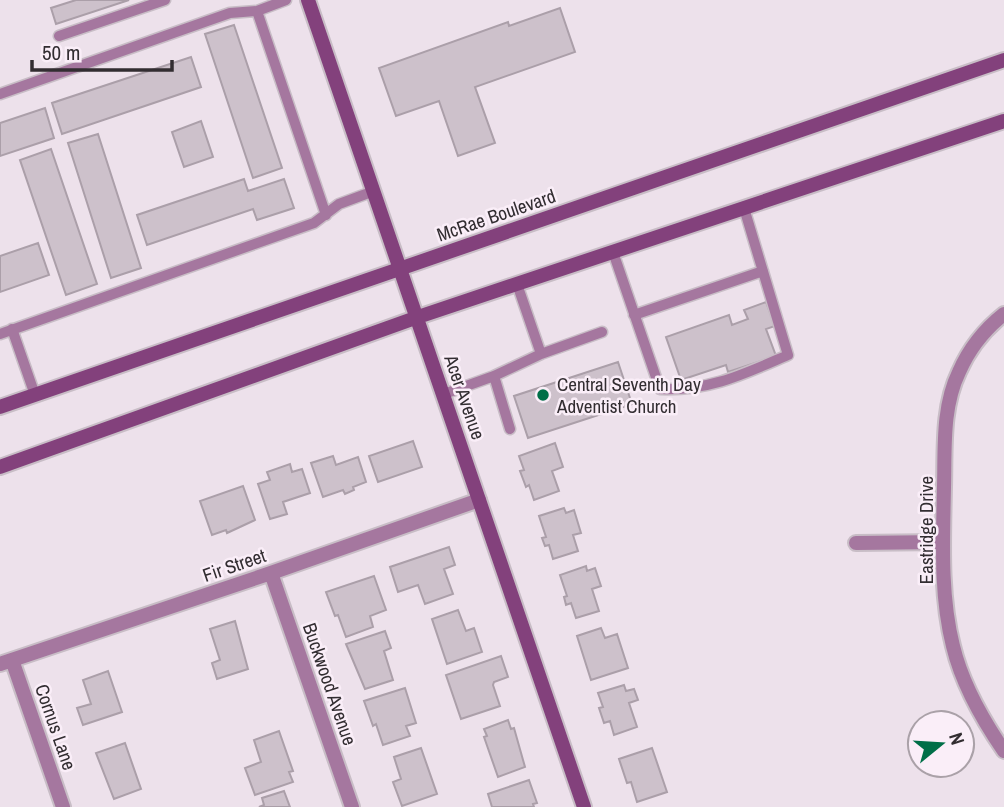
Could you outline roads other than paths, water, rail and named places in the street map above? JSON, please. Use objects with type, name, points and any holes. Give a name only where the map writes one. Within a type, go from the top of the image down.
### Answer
[{"type":"main road","name":"Acer Avenue","points":[[308,0],[584,807]]},
{"type":"main road","name":"McRae Boulevard","points":[[0,407],[1004,60]]},
{"type":"main road","points":[[0,467],[418,317],[1004,121]]},
{"type":"street","name":"Eastridge Drive","points":[[1004,314],[990,325],[974,345],[958,373],[949,402],[943,542],[947,618],[953,648],[974,702],[1004,751]]},
{"type":"street","name":"Fir Street","points":[[6,662],[479,500]]},
{"type":"street","points":[[856,543],[943,542]]},
{"type":"street","name":"Buckwood Avenue","points":[[271,573],[352,807]]},
{"type":"street","name":"Cornus Lane","points":[[6,662],[63,807]]},
{"type":"lane","points":[[60,36],[165,0]]},
{"type":"lane","points":[[0,94],[230,13],[257,11],[286,0]]},
{"type":"lane","points":[[257,11],[326,215]]},
{"type":"lane","points":[[0,334],[314,223],[339,204],[374,191]]},
{"type":"lane","points":[[613,252],[660,389],[687,390],[731,380],[788,355],[744,208]]},
{"type":"lane","points":[[635,315],[763,271]]},
{"type":"lane","points":[[517,284],[541,354]]},
{"type":"lane","points":[[12,329],[35,395]]},
{"type":"lane","points":[[444,394],[603,332]]},
{"type":"lane","points":[[494,376],[510,429]]},
{"type":"place","name":"Central Seventh Day Adventist Church","points":[[543,395]]}]
